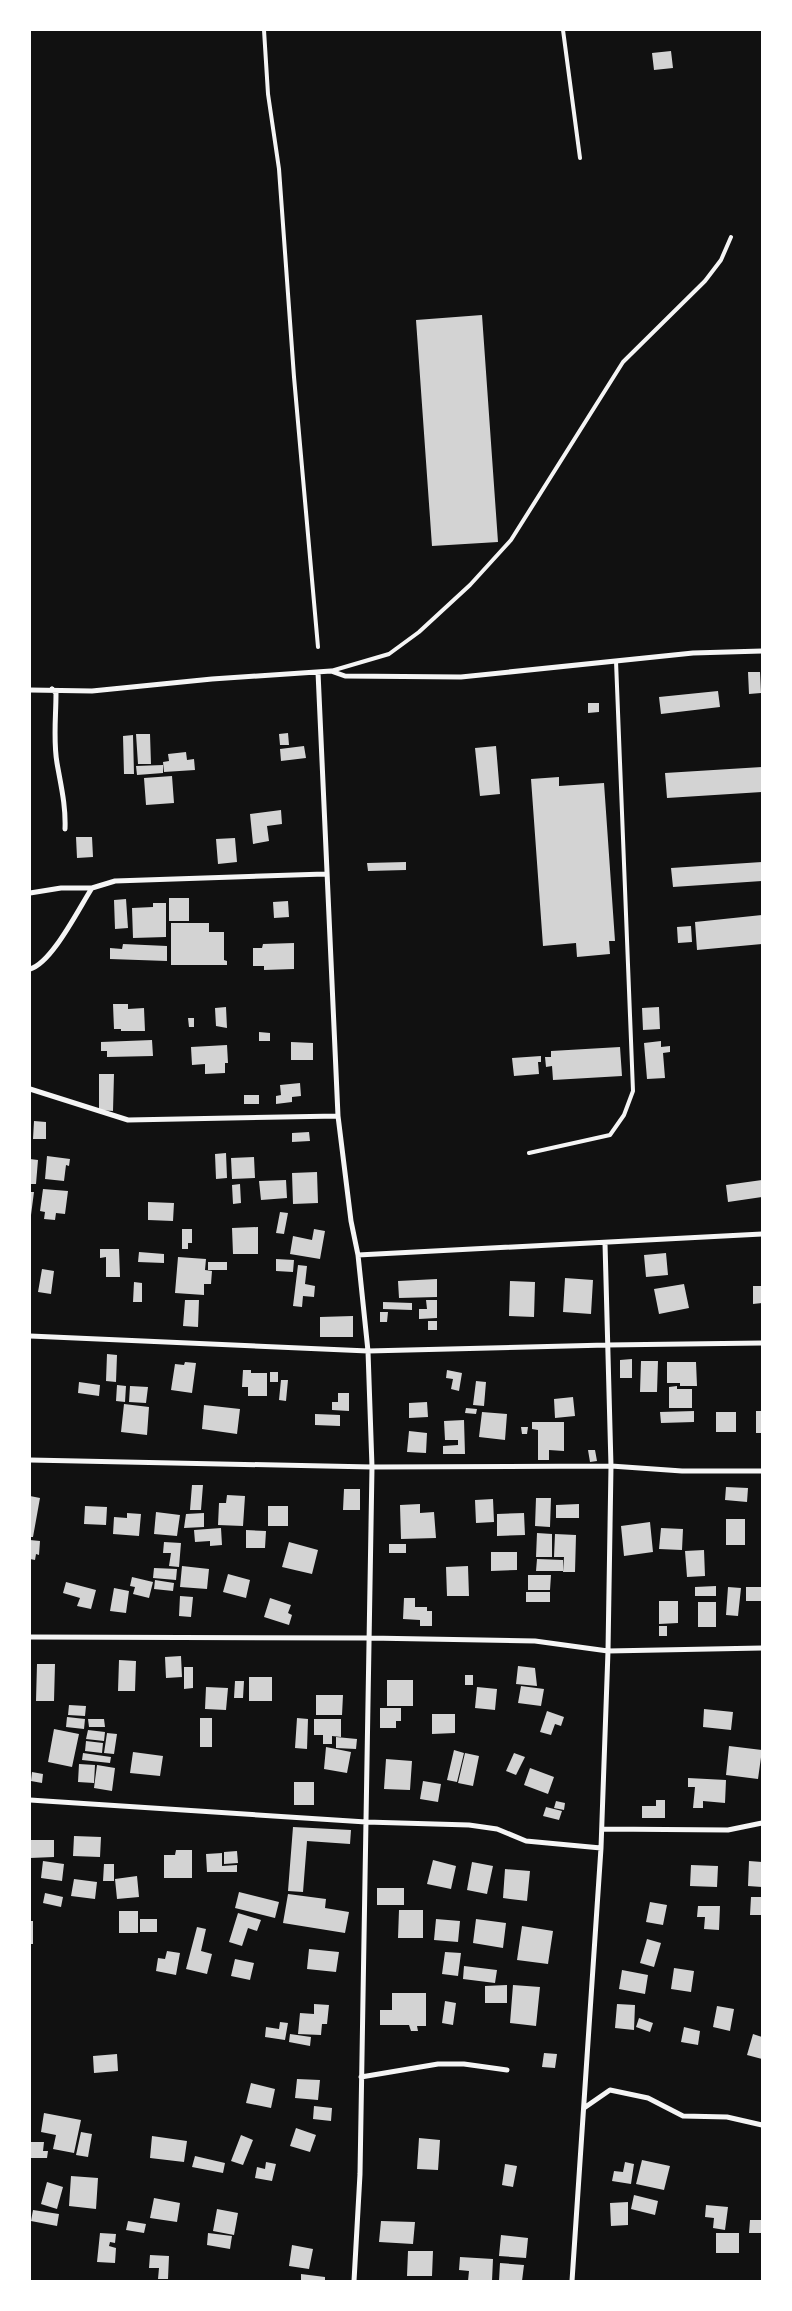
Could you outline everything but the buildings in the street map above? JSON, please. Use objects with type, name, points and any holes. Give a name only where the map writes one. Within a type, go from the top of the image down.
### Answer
[{"type":"street","points":[[30,690],[52,688],[92,690],[212,678],[331,671],[345,676],[461,677],[693,653],[762,651]]},
{"type":"street","points":[[318,672],[325,874],[338,1116],[351,1221],[358,1255],[368,1351],[372,1467],[360,2174],[354,2281]]},
{"type":"street","points":[[52,688],[56,693],[55,737],[57,763],[64,791],[65,829]]},
{"type":"street","points":[[30,893],[61,888],[92,888],[115,881],[325,874]]},
{"type":"street","points":[[30,969],[34,968],[50,954],[92,888]]},
{"type":"street","points":[[30,1089],[128,1120],[338,1116]]},
{"type":"street","points":[[358,1255],[762,1234]]},
{"type":"street","points":[[572,2281],[601,1848],[608,1651],[611,1466],[606,1243]]},
{"type":"street","points":[[30,1336],[368,1351],[762,1343]]},
{"type":"street","points":[[30,1460],[372,1467],[611,1466],[682,1471],[762,1471]]},
{"type":"street","points":[[30,1637],[369,1638],[535,1641],[608,1651],[762,1648]]},
{"type":"street","points":[[30,1800],[366,1822],[469,1825],[497,1829],[526,1841],[601,1848]]},
{"type":"street","points":[[602,1829],[728,1830],[762,1823]]},
{"type":"street","points":[[361,2077],[438,2064],[464,2064],[507,2070]]},
{"type":"street","points":[[584,2108],[610,2090],[648,2098],[683,2116],[727,2117],[762,2125]]},
{"type":"lane","points":[[264,30],[268,94],[279,169],[294,377],[318,648]]},
{"type":"lane","points":[[562,30],[580,158]]},
{"type":"lane","points":[[331,671],[389,654],[419,632],[476,579],[511,540],[623,362],[705,282],[721,260],[731,236]]},
{"type":"lane","points":[[529,1153],[610,1135],[624,1115],[633,1091],[616,661]]}]
